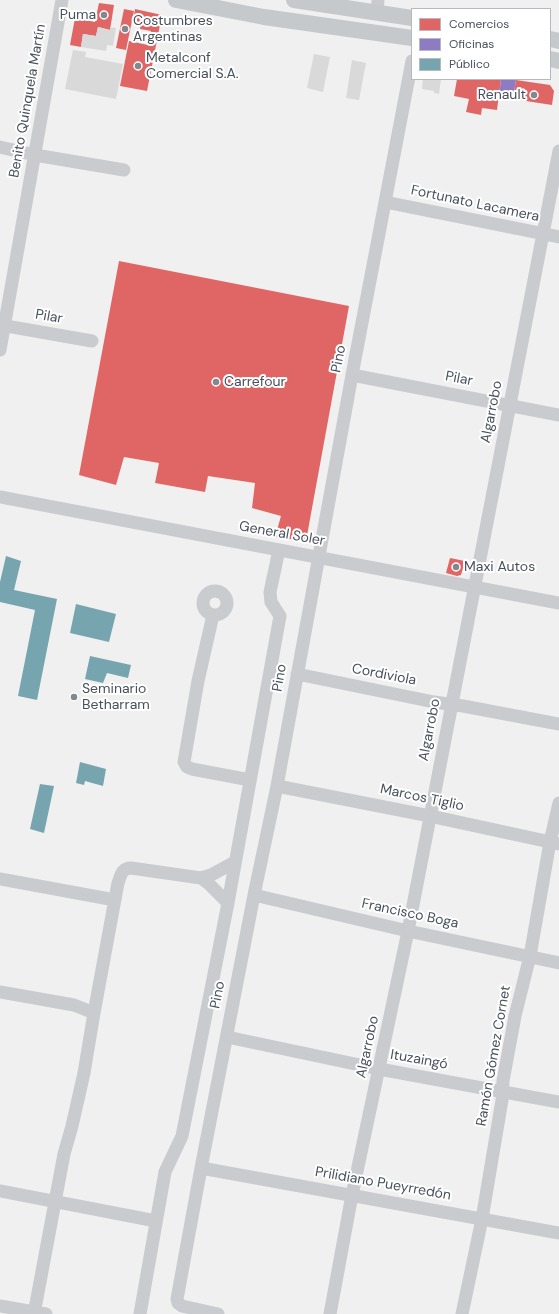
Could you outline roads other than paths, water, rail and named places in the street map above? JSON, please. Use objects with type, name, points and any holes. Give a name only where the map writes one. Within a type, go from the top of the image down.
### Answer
[{"type":"main road","points":[[176,0],[264,17],[411,38]]},
{"type":"main road","points":[[294,0],[377,6],[411,18]]},
{"type":"street","name":"Benito Quinquela Martín","points":[[0,350],[2,325],[35,155],[62,0]]},
{"type":"street","name":"Pino","points":[[201,1313],[182,1306],[178,1303],[177,1299],[254,895],[277,786],[352,375],[411,66]]},
{"type":"street","points":[[0,148],[124,170]]},
{"type":"street","name":"Algarrobo","points":[[330,1314],[352,1195],[408,931],[559,151]]},
{"type":"street","name":"Fortunato Lacamera","points":[[385,202],[559,237]]},
{"type":"street","name":"Pilar","points":[[2,325],[92,341]]},
{"type":"street","name":"Pilar","points":[[352,375],[559,415]]},
{"type":"street","name":"General Soler","points":[[0,497],[559,603]]},
{"type":"street","points":[[140,1314],[166,1172],[182,1136],[228,903],[280,616],[271,602],[270,592],[279,550]]},
{"type":"street","points":[[212,615],[198,682],[184,762],[187,767],[192,770],[250,780]]},
{"type":"street","name":"Cordiviola","points":[[297,674],[451,705],[559,724]]},
{"type":"street","name":"Marcos Tiglio","points":[[277,786],[430,816],[555,843]]},
{"type":"street","name":"Ramón Gómez Cornet","points":[[462,1314],[482,1219],[502,1100],[503,1082],[515,1016],[555,843],[559,803]]},
{"type":"street","points":[[0,1306],[38,1313],[54,1202],[84,1073],[118,883],[122,872],[128,868],[201,878],[211,875],[235,862]]},
{"type":"street","points":[[201,878],[228,903]]},
{"type":"street","points":[[0,879],[115,900]]},
{"type":"street","name":"Francisco Boga","points":[[254,895],[408,931],[559,963]]},
{"type":"street","points":[[0,992],[74,1005],[94,1013]]},
{"type":"street","name":"Ituzaingó","points":[[227,1037],[379,1069],[559,1102]]},
{"type":"street","name":"Prilidiano Pueyrredón","points":[[201,1168],[559,1233]]},
{"type":"street","points":[[0,1191],[156,1221]]},
{"type":"street","points":[[201,1313],[218,1314]]},
{"type":"place","name":"Puma","points":[[104,15]]},
{"type":"place","name":"Costumbres Argentinas","points":[[125,29]]},
{"type":"place","name":"Metalconf Comercial S.A.","points":[[138,66]]},
{"type":"place","name":"Renault","points":[[534,95]]},
{"type":"place","name":"Carrefour","points":[[216,382]]},
{"type":"place","name":"Maxi Autos","points":[[456,567]]},
{"type":"place","name":"Seminario Betharram","points":[[74,697]]}]
